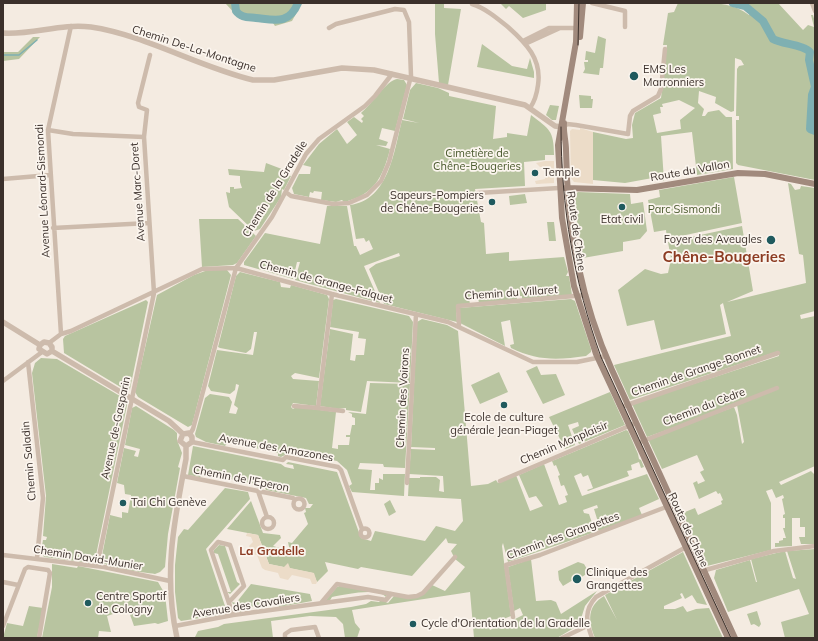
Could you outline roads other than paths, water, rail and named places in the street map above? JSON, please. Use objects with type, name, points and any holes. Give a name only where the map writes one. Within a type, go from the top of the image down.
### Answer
[{"type":"main road","points":[[562,127],[576,42],[577,3]]},
{"type":"main road","points":[[562,127],[578,45],[583,3]]},
{"type":"main road","name":"Route de Chêne","points":[[562,127],[566,136],[568,188],[574,240],[586,295],[606,356],[736,638]]},
{"type":"main road","name":"Route de Chêne","points":[[562,127],[558,133],[559,188],[566,247],[578,297],[598,358],[728,638]]},
{"type":"main road","name":"Route du Vallon","points":[[559,188],[637,190],[738,173],[765,174],[815,184]]},
{"type":"street","points":[[592,3],[625,10],[625,27]]},
{"type":"street","points":[[812,3],[815,11]]},
{"type":"street","points":[[472,4],[497,18],[524,42],[535,59],[539,70],[537,92],[530,108]]},
{"type":"street","points":[[286,193],[291,196],[340,204],[359,200],[373,191],[381,181],[389,162],[411,78],[409,22],[408,16],[404,10],[395,9],[336,24],[329,28]]},
{"type":"street","name":"Chemin De-La-Montagne","points":[[3,33],[29,33],[71,26],[91,28],[119,34],[253,80],[274,80],[342,68],[392,74],[530,108],[555,126],[562,127]]},
{"type":"street","name":"Avenue Léonard-Sismondi","points":[[61,334],[53,228],[48,130],[71,26]]},
{"type":"street","points":[[524,42],[549,28],[577,28]]},
{"type":"street","points":[[562,127],[567,124],[628,134],[630,116],[633,111],[658,96],[661,90],[665,49]]},
{"type":"street","points":[[144,137],[147,110],[138,107],[138,103],[150,55]]},
{"type":"street","name":"Chemin de la Gradelle","points":[[190,434],[193,429],[236,268],[286,193],[306,154],[319,139],[365,106],[392,74]]},
{"type":"street","name":"Avenue Marc-Doret","points":[[48,130],[73,134],[144,137],[154,293]]},
{"type":"street","points":[[3,179],[50,175]]},
{"type":"street","points":[[478,193],[559,188]]},
{"type":"street","points":[[53,228],[149,223]]},
{"type":"street","name":"Chemin de Grange-Falquet","points":[[48,343],[61,334],[71,331],[154,293],[202,269],[236,268],[332,294],[448,322],[533,362],[566,363],[606,356]]},
{"type":"street","name":"Avenue de-Gasparin","points":[[97,566],[154,293]]},
{"type":"street","points":[[318,408],[332,294]]},
{"type":"street","name":"Chemin du Villaret","points":[[459,326],[458,306],[578,297],[586,295]]},
{"type":"street","name":"Chemin des Voirons","points":[[407,483],[416,314]]},
{"type":"street","points":[[3,322],[40,345]]},
{"type":"street","points":[[40,345],[44,342],[48,343],[52,347],[52,351],[169,421],[183,434],[190,434],[192,437],[192,442],[186,446]]},
{"type":"street","points":[[40,345],[39,349],[42,352],[47,354],[52,351]]},
{"type":"street","points":[[3,381],[42,352]]},
{"type":"street","name":"Chemin de Grange-Bonnet","points":[[621,407],[778,353]]},
{"type":"street","name":"Chemin Saladin","points":[[28,362],[43,498],[37,558]]},
{"type":"street","name":"Chemin du Cèdre","points":[[638,443],[777,388]]},
{"type":"street","points":[[294,406],[343,411]]},
{"type":"street","name":"Chemin Monplaisir","points":[[500,481],[636,423]]},
{"type":"street","points":[[177,638],[170,581],[171,546],[186,459],[186,446],[180,440],[183,434]]},
{"type":"street","name":"Avenue des Amazones","points":[[192,442],[282,460],[286,457],[340,468],[362,529]]},
{"type":"street","name":"Chemin de l'Eperon","points":[[183,476],[293,498],[295,500]]},
{"type":"street","points":[[258,491],[267,517]]},
{"type":"street","name":"Chemin des Grangettes","points":[[513,617],[506,565],[668,508],[674,504]]},
{"type":"street","points":[[229,602],[244,586],[230,545],[218,542],[211,550],[233,615]]},
{"type":"street","points":[[592,638],[587,626],[586,614],[590,603],[596,597],[693,544]]},
{"type":"street","points":[[697,574],[705,570],[774,551],[815,546]]},
{"type":"street","name":"Chemin David-Munier","points":[[3,555],[97,566],[170,581]]},
{"type":"street","name":"Avenue des Cavaliers","points":[[321,603],[337,584],[408,597],[417,596],[423,593],[455,557]]},
{"type":"street","points":[[3,626],[18,585],[27,568],[48,570],[50,573],[39,638]]},
{"type":"street","points":[[3,582],[18,585]]},
{"type":"street","name":"Avenue des Cavaliers","points":[[175,626],[233,615],[368,597],[386,600],[391,594]]},
{"type":"street","points":[[562,638],[587,626]]},
{"type":"street","points":[[285,638],[285,634],[291,630],[315,627],[318,638]]},
{"type":"waterway","points":[[235,3],[236,11],[242,16],[275,20],[286,18],[290,15],[298,3]]},
{"type":"waterway","points":[[733,3],[745,6],[763,21],[773,39],[803,48],[810,52],[809,60],[815,87],[812,95],[810,129],[815,131]]},
{"type":"waterway","points":[[3,55],[19,55],[37,40]]},
{"type":"tram line","points":[[578,45],[579,3]]},
{"type":"tram line","points":[[561,127],[563,186],[571,244],[583,301],[601,357],[731,638]]},
{"type":"place","name":"EMS Les Marronniers","points":[[634,76]]},
{"type":"place","name":"Temple","points":[[535,173]]},
{"type":"place","name":"Sapeurs-Pompiers de Chêne-Bougeries","points":[[492,202]]},
{"type":"place","name":"Etat civil","points":[[622,207]]},
{"type":"place","name":"Foyer des Aveugles","points":[[771,240]]},
{"type":"place","name":"Ecole de culture générale Jean-Piaget","points":[[504,405]]},
{"type":"place","name":"Tai Chi Genève","points":[[123,503]]},
{"type":"place","name":"Clinique des Grangettes","points":[[577,579]]},
{"type":"place","name":"Centre Sportif de Cologny","points":[[88,603]]},
{"type":"place","name":"Cycle d'Orientation de la Gradelle","points":[[413,624]]},
{"type":"district","name":"Chêne-Bougeries","points":[[724,257]]},
{"type":"district","name":"La Gradelle","points":[[272,551]]},
{"type":"park label","name":"Cimetière de Chêne-Bougeries","points":[[477,160]]},
{"type":"park label","name":"Parc Sismondi","points":[[684,210]]}]
